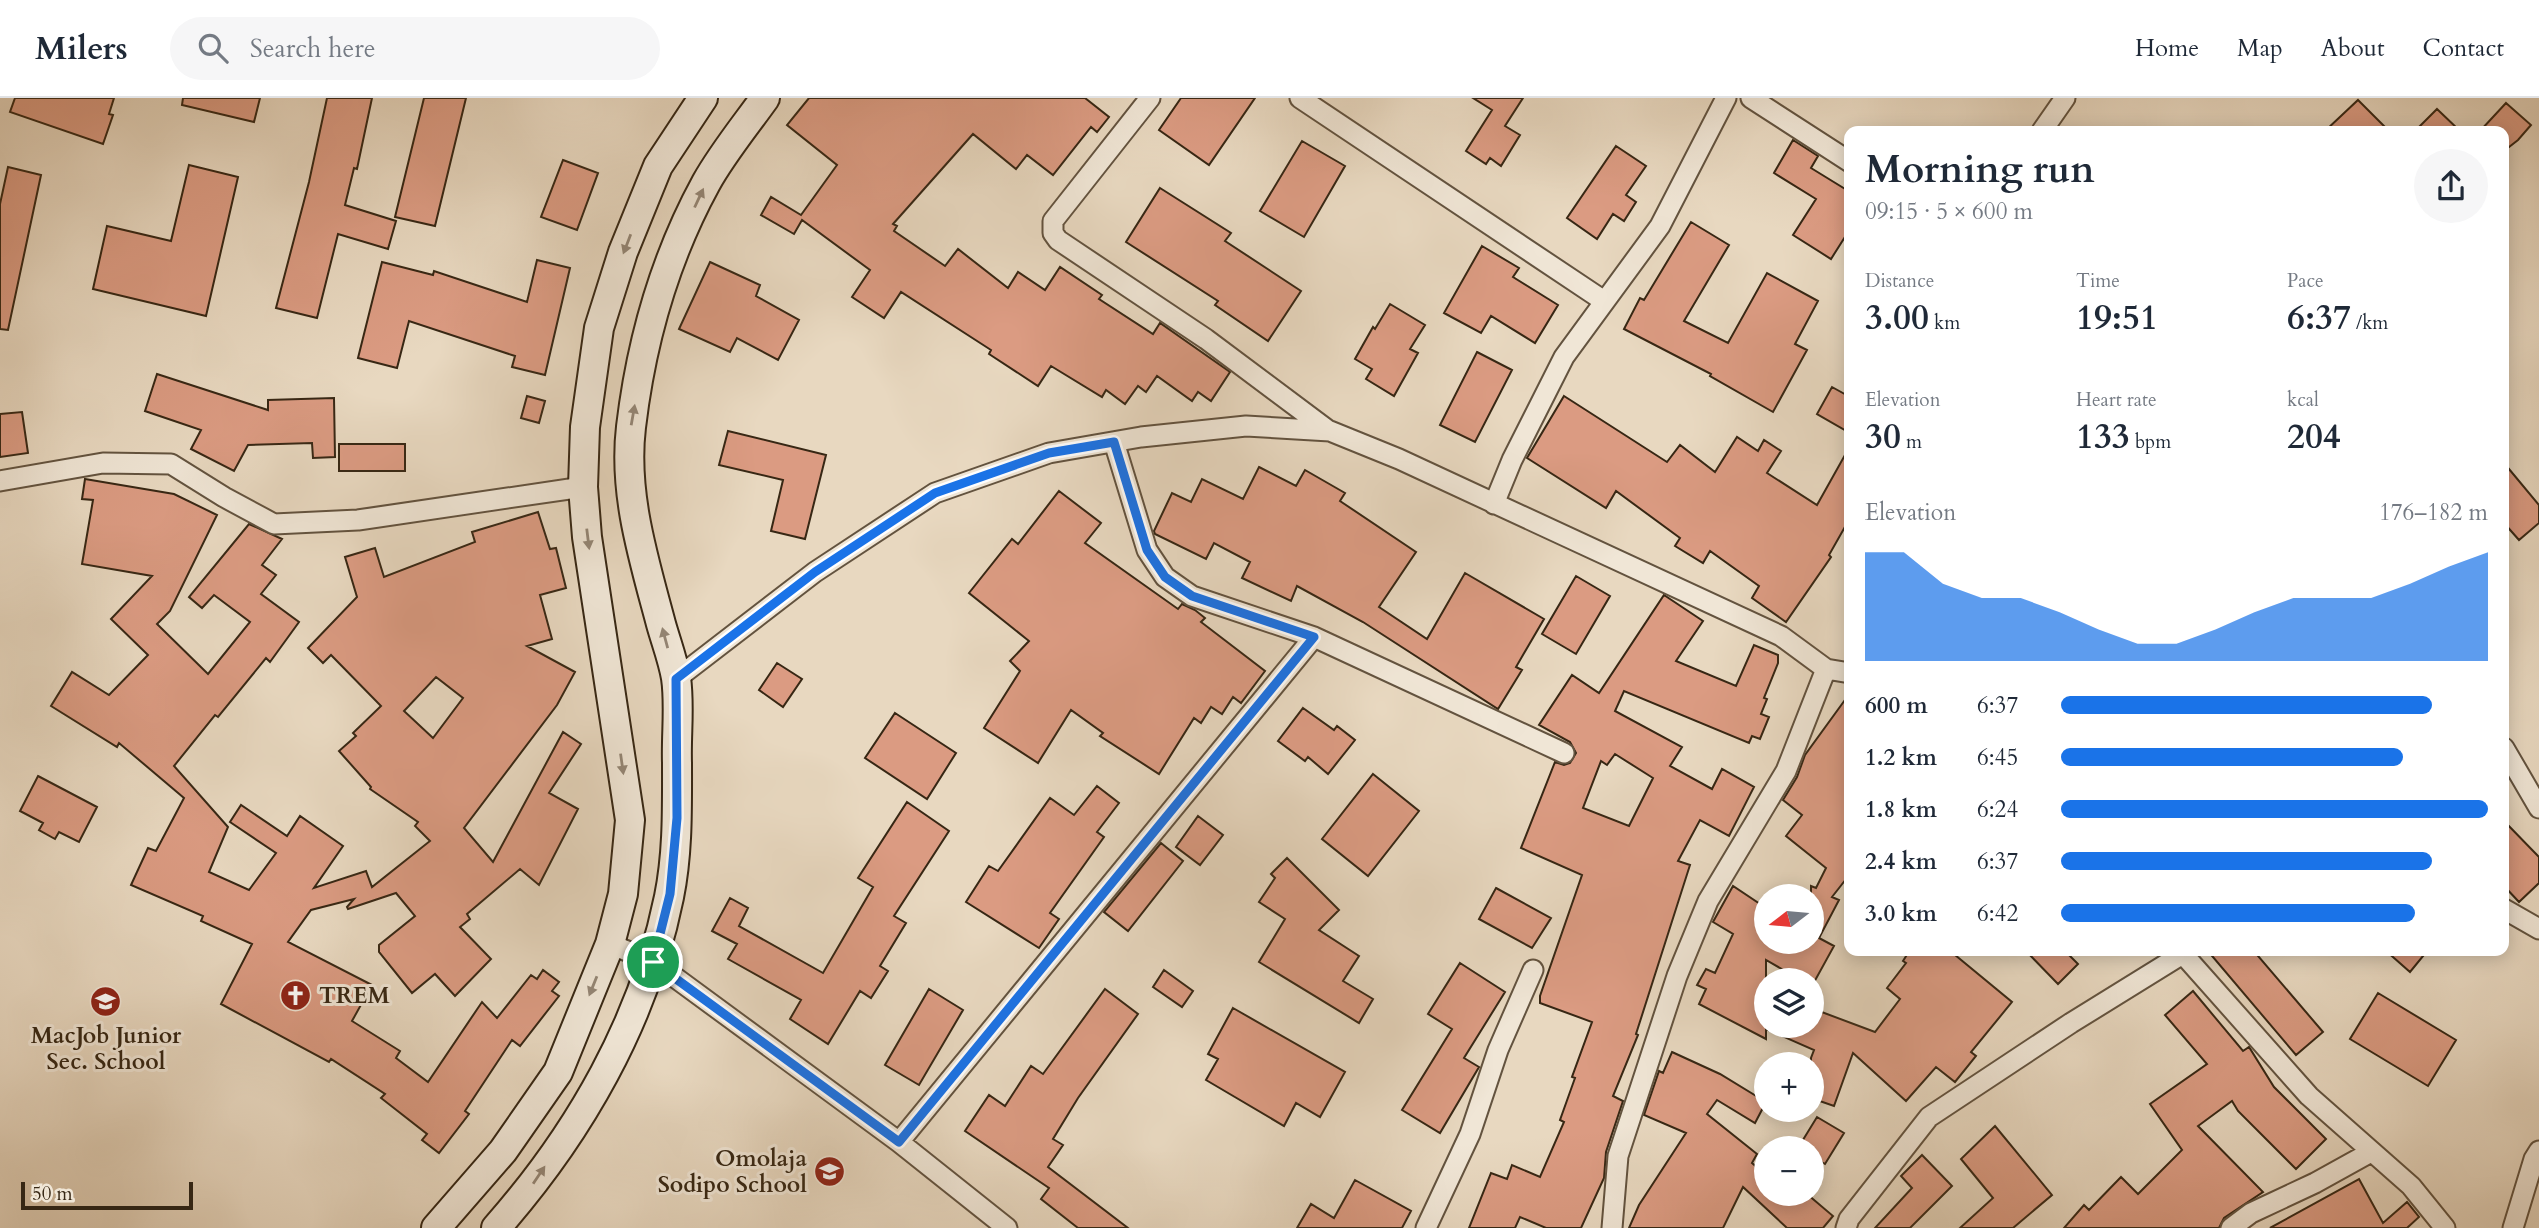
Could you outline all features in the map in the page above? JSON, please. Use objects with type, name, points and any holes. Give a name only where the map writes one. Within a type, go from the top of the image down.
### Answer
[{"type":"main road","points":[[436,1228],[503,1151],[558,1072],[610,944],[623,894],[630,820],[587,537],[583,487],[585,427],[598,328],[623,252],[658,166],[704,98]]},
{"type":"main road","points":[[496,1228],[525,1196],[591,1100],[638,1007],[653,962],[670,894],[677,818],[676,679],[637,535],[631,485],[631,429],[647,336],[671,257],[706,182],[765,98]]},
{"type":"street","points":[[1150,98],[1053,221],[1053,233],[1058,240],[1206,339],[1329,431],[1399,459],[1781,636],[1826,669],[1844,672]]},
{"type":"street","points":[[1300,98],[1604,301]]},
{"type":"street","points":[[1494,504],[1564,357],[1660,226],[1726,98]]},
{"type":"street","points":[[1751,98],[1844,158]]},
{"type":"street","points":[[2046,126],[2066,98]]},
{"type":"street","points":[[676,679],[815,572],[935,493],[1049,453],[1114,442],[1245,426],[1329,431]]},
{"type":"street","points":[[1114,442],[1147,550],[1165,577],[1192,596],[1314,637],[1564,753]]},
{"type":"street","points":[[0,481],[103,463],[171,464],[274,524],[358,520],[583,487]]},
{"type":"street","points":[[899,1142],[1314,637]]},
{"type":"street","points":[[1612,1228],[1618,1156],[1677,976],[1708,901],[1786,771],[1826,669]]},
{"type":"street","points":[[2509,757],[2539,808]]},
{"type":"street","points":[[2509,912],[2539,929]]},
{"type":"street","points":[[610,944],[653,962],[899,1142],[1007,1228]]},
{"type":"street","points":[[1846,1228],[1849,1219],[1929,1117],[2071,1023],[2180,956]]},
{"type":"street","points":[[2189,956],[2309,1096],[2411,1186],[2445,1228]]},
{"type":"street","points":[[1426,1228],[1470,1134],[1498,1050],[1533,970]]},
{"type":"street","points":[[2513,1228],[2534,1159],[2539,1151]]},
{"type":"street","points":[[2231,1228],[2252,1213],[2371,1152]]},
{"type":"building","points":[[15,98],[114,98],[109,114],[113,115],[103,144],[10,112]]},
{"type":"building","points":[[183,98],[260,98],[254,122],[182,105]]},
{"type":"building","points":[[327,98],[372,98],[357,169],[354,168],[345,205],[396,221],[388,249],[338,234],[317,318],[276,308],[309,182]]},
{"type":"building","points":[[424,98],[466,98],[435,226],[395,217]]},
{"type":"building","points":[[809,98],[1085,98],[1109,117],[1097,132],[1091,127],[1053,175],[1027,155],[1016,169],[973,134],[893,224],[897,226],[894,231],[945,266],[958,249],[1008,288],[1018,272],[1045,290],[1060,267],[1102,295],[1099,299],[1153,334],[1160,323],[1230,372],[1211,401],[1198,392],[1192,401],[1157,376],[1146,392],[1138,386],[1125,404],[1106,390],[1102,397],[1051,366],[1038,386],[989,354],[991,350],[901,292],[884,318],[852,297],[870,270],[802,220],[794,234],[761,215],[771,197],[801,215],[837,165],[787,125]]},
{"type":"building","points":[[1181,98],[1255,98],[1209,165],[1159,130]]},
{"type":"building","points":[[1473,98],[1523,98],[1505,126],[1520,135],[1501,166],[1490,158],[1486,164],[1466,151],[1492,110]]},
{"type":"building","points":[[2358,100],[2384,126],[2330,126]]},
{"type":"building","points":[[2506,103],[2531,125],[2509,147],[2509,126],[2485,126]]},
{"type":"building","points":[[2437,109],[2455,126],[2420,126]]},
{"type":"building","points":[[1793,140],[1818,156],[1811,168],[1844,188],[1844,238],[1831,259],[1793,235],[1816,199],[1774,173]]},
{"type":"building","points":[[1302,141],[1345,166],[1304,237],[1260,211]]},
{"type":"building","points":[[1616,146],[1646,166],[1626,195],[1636,202],[1624,221],[1613,214],[1597,239],[1567,218]]},
{"type":"building","points":[[563,160],[598,173],[577,230],[541,217]]},
{"type":"building","points":[[189,165],[238,177],[206,316],[93,289],[107,226],[171,241]]},
{"type":"building","points":[[8,167],[41,175],[8,330],[0,329],[0,204]]},
{"type":"building","points":[[1160,188],[1231,233],[1225,241],[1301,291],[1268,341],[1215,305],[1218,301],[1126,242]]},
{"type":"building","points":[[1691,222],[1729,245],[1684,321],[1728,343],[1767,273],[1818,301],[1795,344],[1807,350],[1773,412],[1710,376],[1711,374],[1624,329],[1640,298],[1644,300]]},
{"type":"building","points":[[1482,246],[1519,268],[1513,277],[1558,305],[1535,343],[1491,316],[1481,333],[1444,313]]},
{"type":"building","points":[[537,260],[570,268],[545,375],[512,367],[515,356],[409,321],[397,368],[358,358],[382,262],[433,275],[434,271],[527,302]]},
{"type":"building","points":[[710,262],[760,285],[756,296],[799,320],[778,360],[737,338],[730,352],[679,329]]},
{"type":"building","points":[[1390,304],[1425,325],[1410,349],[1418,353],[1394,396],[1366,379],[1372,369],[1355,359]]},
{"type":"building","points":[[1477,352],[1512,370],[1475,442],[1440,425]]},
{"type":"building","points":[[157,374],[268,410],[268,400],[334,398],[335,457],[313,458],[312,443],[248,445],[234,471],[191,449],[201,430],[145,411]]},
{"type":"building","points":[[1832,387],[1844,394],[1844,430],[1817,414]]},
{"type":"building","points":[[527,396],[545,401],[539,423],[521,418]]},
{"type":"building","points":[[1564,396],[1667,462],[1680,445],[1715,472],[1737,437],[1758,451],[1764,440],[1781,451],[1767,473],[1817,505],[1844,457],[1844,529],[1829,555],[1831,557],[1786,622],[1752,598],[1759,586],[1710,551],[1703,563],[1675,546],[1680,538],[1616,491],[1606,508],[1527,458]]},
{"type":"building","points":[[22,412],[28,453],[0,457],[0,414]]},
{"type":"building","points":[[728,431],[826,455],[805,539],[771,531],[783,480],[719,465]]},
{"type":"building","points":[[339,444],[405,444],[405,471],[339,471]]},
{"type":"building","points":[[1259,467],[1296,486],[1305,470],[1345,493],[1340,501],[1416,552],[1379,607],[1427,639],[1465,573],[1544,619],[1516,667],[1522,670],[1498,709],[1363,622],[1297,586],[1291,601],[1242,578],[1250,562],[1214,543],[1206,559],[1155,534],[1172,493],[1191,502],[1202,479],[1243,499]]},
{"type":"building","points":[[2509,469],[2539,505],[2539,523],[2519,540],[2509,529]]},
{"type":"building","points":[[85,479],[174,494],[217,515],[170,611],[157,624],[208,674],[250,622],[214,595],[202,608],[189,597],[249,524],[282,539],[262,565],[276,575],[261,594],[299,622],[270,662],[266,658],[174,766],[228,827],[209,872],[249,890],[276,853],[230,822],[241,805],[287,836],[300,816],[343,846],[314,888],[366,871],[372,887],[430,841],[415,826],[418,822],[370,789],[339,751],[356,736],[353,733],[381,706],[331,655],[323,663],[308,648],[357,597],[345,557],[375,548],[384,577],[475,542],[472,532],[538,512],[550,549],[556,548],[566,588],[540,595],[552,639],[527,646],[575,672],[557,705],[464,828],[493,862],[563,732],[581,744],[549,793],[578,809],[539,885],[520,869],[467,914],[470,919],[460,927],[491,959],[455,996],[435,974],[412,993],[379,952],[379,945],[415,916],[396,893],[348,909],[354,899],[311,910],[288,942],[372,985],[352,1021],[400,1051],[396,1058],[428,1082],[482,1002],[497,1018],[531,975],[537,979],[543,970],[559,982],[552,991],[559,996],[520,1046],[512,1040],[465,1111],[469,1114],[439,1153],[422,1140],[427,1134],[381,1098],[385,1094],[331,1059],[329,1062],[221,1004],[252,944],[201,921],[203,916],[131,885],[148,848],[156,851],[184,798],[119,743],[117,747],[51,706],[72,672],[109,695],[148,655],[111,619],[152,576],[82,564],[93,500],[82,499]],"holes":[[[436,677],[463,698],[433,738],[404,711]]]},
{"type":"building","points":[[1059,491],[1101,523],[1085,543],[1178,609],[1182,604],[1195,610],[1205,618],[1201,622],[1265,671],[1241,703],[1233,697],[1222,714],[1211,707],[1201,723],[1194,718],[1159,774],[1100,736],[1103,733],[1071,710],[1038,763],[984,728],[1020,671],[1010,661],[1029,641],[969,593],[1012,539],[1018,544]]},
{"type":"building","points":[[1576,576],[1610,596],[1576,654],[1542,634]]},
{"type":"building","points":[[1664,595],[1703,621],[1676,661],[1736,686],[1754,645],[1778,655],[1778,663],[1764,698],[1767,699],[1761,714],[1769,717],[1760,739],[1752,736],[1749,743],[1624,691],[1615,711],[1682,747],[1670,766],[1712,789],[1722,769],[1754,787],[1729,836],[1700,820],[1678,861],[1690,865],[1636,1034],[1638,1035],[1613,1096],[1623,1101],[1606,1152],[1604,1178],[1581,1228],[1546,1228],[1520,1217],[1515,1228],[1469,1228],[1491,1173],[1507,1179],[1512,1165],[1540,1177],[1564,1122],[1560,1120],[1575,1078],[1572,1077],[1592,1022],[1540,1003],[1540,996],[1582,875],[1521,848],[1555,762],[1564,765],[1570,763],[1576,753],[1570,742],[1539,725],[1572,675],[1599,693]],"holes":[[[1615,754],[1653,778],[1629,826],[1583,808],[1601,761],[1607,765]]]},
{"type":"building","points":[[777,663],[802,679],[783,707],[759,690]]},
{"type":"building","points":[[1844,701],[1844,882],[1832,897],[1839,900],[1824,928],[1824,884],[1818,884],[1826,868],[1786,836],[1802,815],[1783,800],[1797,777],[1805,755]]},
{"type":"building","points":[[1303,708],[1334,730],[1337,726],[1355,740],[1328,774],[1308,757],[1305,761],[1278,741]]},
{"type":"building","points":[[895,713],[956,753],[927,799],[865,758]]},
{"type":"building","points":[[1373,774],[1419,811],[1368,876],[1322,839]]},
{"type":"building","points":[[38,776],[97,807],[79,842],[59,832],[55,839],[39,830],[43,823],[20,811]]},
{"type":"building","points":[[1097,786],[1119,803],[1097,832],[1104,837],[1050,913],[1059,919],[1039,948],[966,902],[989,866],[998,871],[1050,798],[1074,815]]},
{"type":"building","points":[[907,802],[949,831],[894,916],[906,923],[880,966],[888,971],[871,998],[860,991],[828,1044],[790,1019],[801,1000],[728,959],[737,944],[712,931],[730,898],[748,908],[739,926],[823,973],[873,887],[858,878]]},
{"type":"building","points":[[1198,816],[1223,835],[1200,865],[1176,847]]},
{"type":"building","points":[[2509,826],[2539,857],[2539,883],[2519,902],[2509,891]]},
{"type":"building","points":[[1161,843],[1183,861],[1128,931],[1104,912]]},
{"type":"building","points":[[1287,858],[1339,910],[1319,930],[1359,956],[1343,981],[1373,999],[1359,1023],[1259,962],[1285,919],[1259,902],[1275,878],[1271,874]]},
{"type":"building","points":[[1733,886],[1754,900],[1754,954],[1824,954],[1824,941],[1834,946],[1822,968],[1780,968],[1766,960],[1766,968],[1754,968],[1754,1033],[1699,1004],[1706,989],[1697,985],[1706,969],[1715,973],[1733,934],[1713,922]]},
{"type":"building","points":[[1496,888],[1551,918],[1532,948],[1479,919]]},
{"type":"building","points":[[1906,956],[1956,956],[2012,1002],[1971,1052],[1976,1056],[1955,1082],[1936,1067],[1906,1101],[1853,1053],[1834,1106],[1824,1103],[1824,1052],[1813,1052],[1814,1050],[1787,1038],[1824,1038],[1824,1013],[1875,1032],[1900,999],[1887,988],[1906,963],[1903,961]]},
{"type":"building","points":[[2031,956],[2070,956],[2078,964],[2058,984]]},
{"type":"building","points":[[2212,956],[2258,956],[2323,1032],[2296,1055]]},
{"type":"building","points":[[2392,956],[2423,956],[2410,972]]},
{"type":"building","points":[[1460,963],[1505,992],[1464,1058],[1479,1067],[1440,1133],[1402,1110],[1452,1029],[1428,1014]]},
{"type":"building","points":[[1164,970],[1193,991],[1182,1007],[1153,987]]},
{"type":"building","points":[[929,989],[963,1010],[919,1085],[885,1065]]},
{"type":"building","points":[[1105,989],[1138,1014],[1078,1098],[1053,1139],[1063,1145],[1048,1167],[1128,1228],[1078,1228],[1041,1199],[1049,1188],[965,1131],[989,1095],[1005,1106],[1031,1066],[1043,1074]]},
{"type":"building","points":[[2193,991],[2243,1051],[2249,1047],[2274,1087],[2326,1139],[2296,1169],[2238,1111],[2232,1101],[2198,1126],[2263,1192],[2224,1218],[2219,1228],[2064,1228],[2084,1205],[2089,1210],[2121,1177],[2138,1194],[2182,1150],[2150,1104],[2207,1064],[2165,1015]]},
{"type":"building","points":[[2378,993],[2456,1040],[2428,1086],[2350,1039]]},
{"type":"building","points":[[1233,1008],[1345,1072],[1320,1117],[1296,1103],[1284,1126],[1206,1080],[1218,1059],[1208,1054]]},
{"type":"building","points":[[1672,1052],[1720,1074],[1754,1095],[1755,1123],[1717,1100],[1707,1114],[1754,1152],[1754,1197],[1743,1187],[1723,1228],[1629,1228],[1639,1205],[1686,1133],[1644,1115],[1659,1071],[1663,1073]]},
{"type":"building","points":[[1824,1121],[1844,1133],[1825,1164],[1824,1136],[1805,1136],[1814,1122]]},
{"type":"building","points":[[1995,1126],[2052,1195],[2013,1228],[1960,1228],[1993,1198],[1961,1159]]},
{"type":"building","points":[[1922,1155],[1952,1186],[1910,1228],[1875,1228],[1912,1188],[1901,1176]]},
{"type":"building","points":[[2359,1179],[2383,1223],[2407,1202],[2419,1217],[2407,1228],[2270,1228]]},
{"type":"building","points":[[1355,1180],[1411,1211],[1402,1228],[1297,1228],[1311,1204],[1334,1218]]},
{"type":"building","points":[[1763,1206],[1821,1206],[1833,1216],[1823,1228],[1787,1228]]},
{"type":"place","name":"TREM","points":[[296,995]]},
{"type":"place","name":"MacJob Junior Sec. School","points":[[106,1001]]},
{"type":"place","name":"Omolaja Sodipo School","points":[[830,1171]]},
{"type":"route","points":[[1114,442],[1147,550],[1165,577],[1192,596],[1314,637],[899,1142],[653,962],[670,894],[677,818],[676,679],[815,572],[935,493],[1049,453],[1114,442]]}]
